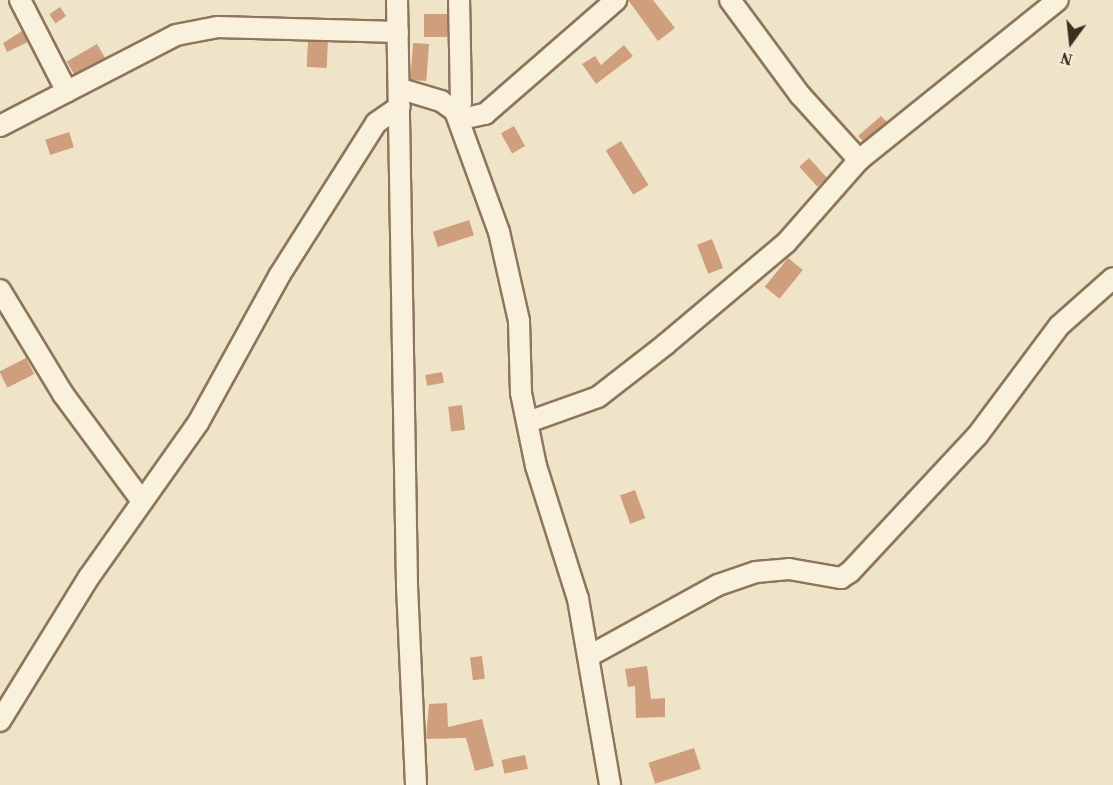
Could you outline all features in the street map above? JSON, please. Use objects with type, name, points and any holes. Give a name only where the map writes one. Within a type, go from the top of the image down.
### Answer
[{"type":"street","points":[[20,0],[67,92]]},
{"type":"street","points":[[398,0],[406,574],[416,785]]},
{"type":"street","points":[[458,115],[461,102],[459,0]]},
{"type":"street","points":[[458,115],[485,114],[616,0]]},
{"type":"street","points":[[730,0],[800,95],[859,160]]},
{"type":"street","points":[[528,422],[598,397],[666,344],[786,243],[859,160],[1059,0]]},
{"type":"street","points":[[0,126],[67,92],[147,45],[187,33],[218,27],[398,32]]},
{"type":"street","points":[[0,721],[142,501],[198,423],[279,276],[376,123],[401,98],[441,100],[458,115],[513,282],[528,422],[591,655],[610,785]]},
{"type":"street","points":[[591,655],[718,585],[756,572],[789,569],[841,578],[850,572],[977,436],[1059,326],[1113,278]]},
{"type":"street","points":[[0,290],[63,394],[142,501]]},
{"type":"building","points":[[628,0],[653,0],[675,28],[658,41]]},
{"type":"building","points":[[60,7],[66,16],[55,23],[49,14]]},
{"type":"building","points":[[424,14],[447,14],[447,37],[424,37]]},
{"type":"building","points":[[22,31],[28,42],[7,52],[3,43]]},
{"type":"building","points":[[308,41],[328,42],[327,68],[307,67]]},
{"type":"building","points":[[413,43],[429,44],[426,81],[410,80]]},
{"type":"building","points":[[97,44],[105,58],[75,75],[67,62]]},
{"type":"building","points":[[624,45],[633,56],[596,84],[582,64],[595,56],[601,65]]},
{"type":"building","points":[[881,116],[887,122],[863,141],[858,136]]},
{"type":"building","points":[[514,126],[525,146],[512,153],[501,133]]},
{"type":"building","points":[[69,132],[74,147],[50,155],[45,140]]},
{"type":"building","points":[[621,141],[649,185],[633,195],[606,151]]},
{"type":"building","points":[[809,158],[827,178],[817,187],[799,167]]},
{"type":"building","points":[[469,220],[474,235],[438,247],[433,232]]},
{"type":"building","points":[[712,239],[723,268],[708,274],[697,245]]},
{"type":"building","points":[[788,258],[803,270],[779,299],[765,287]]},
{"type":"building","points":[[26,358],[34,374],[7,388],[0,371]]},
{"type":"building","points":[[442,372],[444,383],[427,386],[425,375]]},
{"type":"building","points":[[462,405],[465,430],[451,432],[448,407]]},
{"type":"building","points":[[635,490],[645,518],[630,524],[620,495]]},
{"type":"building","points":[[482,656],[485,679],[473,680],[470,657]]},
{"type":"building","points":[[647,666],[651,699],[665,698],[665,717],[636,718],[635,686],[628,687],[625,669]]},
{"type":"building","points":[[447,703],[448,727],[482,719],[494,766],[475,771],[466,738],[426,739],[429,704]]},
{"type":"building","points":[[694,748],[701,769],[655,784],[648,763]]},
{"type":"building","points":[[525,755],[528,769],[504,774],[502,760]]}]
